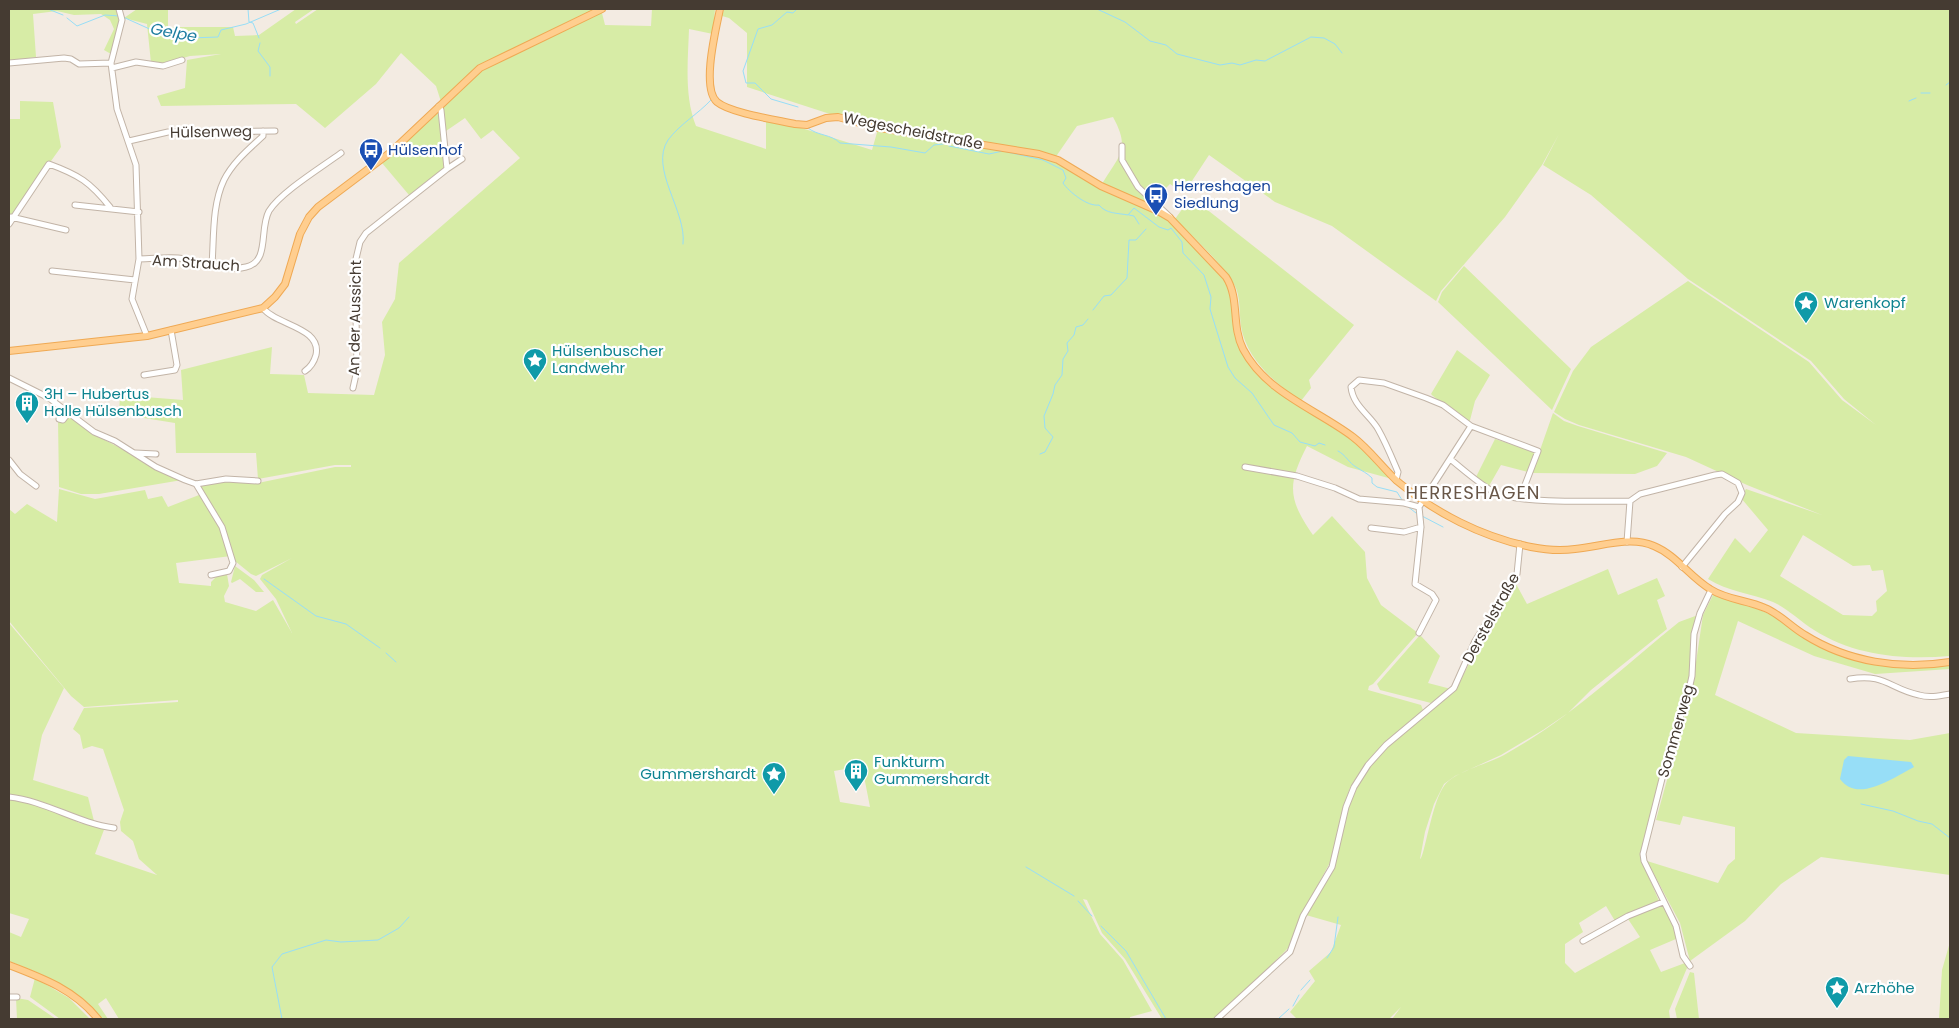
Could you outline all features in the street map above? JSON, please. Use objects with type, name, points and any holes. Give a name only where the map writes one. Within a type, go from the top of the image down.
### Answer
[{"type":"main road","points":[[9,351],[147,336],[263,308],[285,284],[294,250],[309,217],[318,207],[391,152],[480,68],[602,9]]},
{"type":"main road","name":"Wegescheidstraße","points":[[720,9],[710,82],[712,94],[722,104],[794,124],[807,125],[826,118],[838,117],[874,127],[1024,151],[1058,160],[1101,186],[1170,218],[1226,277],[1232,287],[1237,328],[1243,349],[1260,371],[1280,390],[1356,439],[1396,480],[1423,500],[1473,529],[1520,544],[1562,550],[1627,542],[1651,544],[1668,554],[1712,590],[1728,598],[1764,608],[1804,635],[1846,654],[1902,665],[1950,662]]},
{"type":"main road","points":[[9,965],[37,975],[69,992],[85,1004],[98,1019]]},
{"type":"street","points":[[120,14],[112,66],[117,109],[136,165],[139,259],[132,299],[147,336]]},
{"type":"street","points":[[9,63],[71,58],[79,64],[112,66],[136,62],[163,66],[182,60]]},
{"type":"street","points":[[439,106],[442,117],[447,169]]},
{"type":"street","name":"Hülsenweg","points":[[129,141],[168,132],[275,130]]},
{"type":"street","name":"Hülsenweg","points":[[212,265],[216,208],[224,180],[232,167],[263,136],[263,131]]},
{"type":"street","points":[[1122,146],[1122,160],[1138,187],[1169,214],[1170,218]]},
{"type":"street","name":"Am Strauch","points":[[139,259],[178,258],[231,268],[246,267],[256,263],[261,255],[265,221],[274,205],[341,153]]},
{"type":"street","name":"An der Aussicht","points":[[353,388],[357,370],[355,263],[360,242],[377,224],[462,159]]},
{"type":"street","points":[[9,224],[11,217],[49,164],[88,182],[110,207]]},
{"type":"street","points":[[75,205],[110,207],[139,212]]},
{"type":"street","points":[[11,217],[66,230]]},
{"type":"street","points":[[52,271],[135,280]]},
{"type":"street","points":[[263,308],[273,317],[302,331],[313,341],[316,353],[310,367],[305,371]]},
{"type":"street","points":[[144,375],[175,370],[177,365],[171,330]]},
{"type":"street","points":[[9,378],[44,394],[94,432],[156,466],[196,484],[226,479],[258,481]]},
{"type":"street","points":[[1396,480],[1398,472],[1377,427],[1358,405],[1351,393],[1354,383],[1360,380],[1399,387],[1443,405],[1471,426],[1538,451],[1520,498]]},
{"type":"street","points":[[59,419],[63,420],[69,412]]},
{"type":"street","points":[[1419,633],[1436,600],[1432,594],[1415,584],[1421,528],[1419,506],[1471,426]]},
{"type":"street","points":[[134,453],[156,454]]},
{"type":"street","points":[[1450,459],[1489,488],[1504,496],[1520,498],[1630,501],[1640,494],[1722,474],[1738,483],[1742,493],[1738,502],[1725,514],[1682,567]]},
{"type":"street","points":[[9,460],[20,474],[36,486]]},
{"type":"street","points":[[1244,467],[1297,476],[1335,488],[1359,499],[1419,506]]},
{"type":"street","points":[[196,484],[225,534],[234,563],[229,571],[211,576]]},
{"type":"street","points":[[1627,542],[1630,501]]},
{"type":"street","points":[[1371,528],[1404,532],[1421,528]]},
{"type":"street","name":"Derstelstraße","points":[[1217,1019],[1290,952],[1303,916],[1332,867],[1346,807],[1354,787],[1378,754],[1454,688],[1479,634],[1517,574],[1520,544]]},
{"type":"street","name":"Sommerweg","points":[[1663,902],[1644,861],[1644,843],[1656,806],[1670,748],[1688,694],[1692,676],[1694,634],[1700,613],[1712,590]]},
{"type":"street","points":[[1850,679],[1866,676],[1880,678],[1917,695],[1931,697],[1950,694]]},
{"type":"street","points":[[9,796],[57,809],[82,822],[114,828]]},
{"type":"street","points":[[1583,941],[1628,916],[1663,902],[1676,926],[1683,956],[1690,966]]},
{"type":"street","points":[[9,997],[17,997]]},
{"type":"green space","points":[[9,9],[117,9],[120,20],[111,54],[104,50],[114,29],[110,20],[101,14],[74,15],[57,11],[33,14],[36,57],[9,61]]},
{"type":"green space","points":[[137,9],[168,9],[168,27],[233,27],[235,36],[259,35],[296,9],[314,9],[295,22],[296,24],[318,9],[601,9],[605,25],[651,26],[652,9],[715,9],[713,34],[689,29],[688,91],[696,126],[766,149],[766,120],[795,126],[872,150],[878,129],[1053,160],[1100,189],[1143,206],[1170,221],[1227,283],[1231,291],[1240,349],[1280,392],[1353,441],[1392,479],[1348,467],[1307,446],[1296,471],[1293,492],[1299,511],[1313,535],[1332,516],[1365,552],[1367,578],[1381,605],[1418,633],[1373,684],[1369,686],[1368,690],[1421,705],[1423,710],[1367,762],[1350,788],[1343,808],[1335,853],[1304,911],[1291,945],[1244,993],[1214,1019],[1162,1019],[1125,959],[1102,933],[1087,900],[1083,899],[1100,934],[1123,960],[1152,1011],[1130,1017],[1130,1019],[119,1019],[106,998],[98,1004],[108,1019],[102,1019],[92,1008],[60,984],[9,961],[9,932],[21,937],[29,919],[9,913],[9,797],[57,810],[79,823],[105,827],[95,854],[157,875],[139,859],[133,841],[121,831],[120,822],[124,810],[103,749],[92,746],[83,749],[80,735],[73,729],[84,708],[178,702],[178,700],[84,707],[71,696],[9,621],[9,509],[15,514],[27,504],[57,522],[59,489],[95,499],[145,490],[148,499],[162,496],[168,507],[199,495],[223,533],[231,556],[176,563],[179,583],[211,586],[211,582],[216,577],[227,574],[229,586],[224,596],[225,602],[256,611],[273,600],[292,633],[276,599],[260,579],[262,575],[292,558],[256,576],[251,574],[235,561],[226,531],[202,494],[201,485],[227,481],[258,483],[335,467],[351,467],[351,465],[335,465],[258,479],[256,453],[176,453],[175,423],[119,414],[120,395],[183,400],[181,370],[272,347],[270,374],[304,375],[308,393],[374,395],[385,355],[382,322],[395,299],[399,263],[520,158],[493,130],[481,139],[465,118],[446,131],[442,105],[436,86],[401,53],[376,84],[325,128],[296,104],[161,106],[157,96],[185,88],[187,60],[221,54],[190,56],[159,65],[151,63],[147,24],[124,18]],"holes":[[[862,766],[870,807],[840,802],[834,771]]]},
{"type":"green space","points":[[724,9],[1950,9],[1950,656],[1897,656],[1863,651],[1846,646],[1814,630],[1773,602],[1732,590],[1708,579],[1735,538],[1750,553],[1768,530],[1741,498],[1746,489],[1822,515],[1747,485],[1686,457],[1579,425],[1554,412],[1573,371],[1591,347],[1688,281],[1809,362],[1842,400],[1876,425],[1844,399],[1811,361],[1688,279],[1591,195],[1543,165],[1559,134],[1542,165],[1505,217],[1441,291],[1436,301],[1332,226],[1275,202],[1209,155],[1184,193],[1170,184],[1152,202],[1158,209],[1102,184],[1121,152],[1121,137],[1113,117],[1077,126],[1055,158],[895,130],[830,114],[747,87],[747,33],[729,18],[722,16]],"holes":[[[1803,535],[1853,566],[1870,565],[1872,571],[1883,570],[1887,591],[1876,601],[1877,611],[1872,616],[1843,615],[1780,576]]]},
{"type":"green space","points":[[20,101],[53,102],[61,147],[9,220],[9,119],[20,119]]},
{"type":"green space","points":[[439,111],[444,168],[409,195],[382,163]]},
{"type":"green space","points":[[1191,197],[1354,325],[1309,380],[1311,388],[1301,401],[1272,378],[1255,359],[1244,338],[1239,299],[1234,284],[1214,258],[1175,219]]},
{"type":"green space","points":[[1464,266],[1571,369],[1552,410],[1438,302],[1442,292]]},
{"type":"green space","points":[[1457,350],[1490,375],[1475,401],[1469,424],[1431,394]]},
{"type":"green space","points":[[1553,413],[1564,421],[1578,426],[1667,453],[1657,466],[1635,474],[1532,473]]},
{"type":"green space","points":[[70,414],[93,434],[182,480],[99,494],[81,494],[59,487],[58,420]]},
{"type":"green space","points":[[1495,439],[1535,452],[1528,472],[1501,465],[1489,486],[1476,477]]},
{"type":"green space","points":[[235,566],[254,580],[264,592],[256,592],[240,579],[232,583]]},
{"type":"green space","points":[[1608,569],[1618,595],[1657,578],[1665,596],[1657,600],[1667,629],[1591,690],[1568,713],[1679,622],[1698,615],[1689,684],[1656,805],[1644,837],[1641,859],[1659,901],[1615,921],[1606,906],[1579,923],[1583,932],[1565,944],[1565,963],[1575,973],[1640,937],[1628,919],[1662,905],[1674,927],[1676,939],[1650,950],[1661,972],[1685,963],[1687,968],[1669,1011],[1670,1019],[1392,1019],[1401,1007],[1389,1019],[1297,1019],[1290,1012],[1315,981],[1309,971],[1331,952],[1341,925],[1306,915],[1334,868],[1349,804],[1356,786],[1369,767],[1388,747],[1456,690],[1494,613],[1515,582],[1527,604]],"holes":[[[1567,714],[1504,755],[1469,770],[1501,755]],[[1462,773],[1449,781],[1440,794],[1420,859],[1425,832],[1434,804],[1444,784]]]},
{"type":"green space","points":[[1713,595],[1767,613],[1796,633],[1823,648],[1858,660],[1894,666],[1950,666],[1950,669],[1875,674],[1814,656],[1738,621],[1715,695],[1796,733],[1910,740],[1950,733],[1950,875],[1821,857],[1781,884],[1745,921],[1690,961],[1680,923],[1647,861],[1718,883],[1728,865],[1735,859],[1735,827],[1683,816],[1680,825],[1656,820],[1692,689],[1703,615]]},
{"type":"green space","points":[[9,623],[64,688],[42,735],[33,780],[88,797],[95,825],[9,795]]},
{"type":"green space","points":[[1420,635],[1440,656],[1428,683],[1451,689],[1431,703],[1380,690],[1377,684]]},
{"type":"green space","points":[[1950,942],[1950,1019],[1939,1019],[1942,970]]},
{"type":"green space","points":[[1690,972],[1694,973],[1699,1019],[1677,1019],[1675,1009]]},
{"type":"green space","points":[[35,978],[69,998],[90,1019],[60,1019],[30,997]]},
{"type":"green space","points":[[16,998],[28,1000],[56,1019],[17,1019]]},
{"type":"water","points":[[1848,756],[1911,762],[1914,767],[1887,782],[1866,789],[1856,789],[1848,786],[1840,779],[1844,760]]},
{"type":"waterway","name":"Gelpe","points":[[48,9],[63,15]]},
{"type":"waterway","name":"Gelpe","points":[[248,9],[249,22],[253,23],[259,38]]},
{"type":"waterway","name":"Gelpe","points":[[123,17],[154,31],[169,30],[190,38],[218,37],[221,30],[246,24],[281,9]]},
{"type":"waterway","points":[[797,9],[793,13],[787,12],[772,25],[758,29],[743,71],[746,83],[755,83],[771,99],[798,107]]},
{"type":"waterway","points":[[1097,9],[1125,22],[1150,41],[1166,45],[1177,54],[1220,65],[1232,63],[1240,65],[1256,60],[1265,61],[1311,37],[1324,38],[1335,44],[1342,53]]},
{"type":"waterway","name":"Gelpe","points":[[67,18],[77,26],[105,15],[119,16]]},
{"type":"waterway","points":[[260,43],[258,51],[270,67],[270,76]]},
{"type":"waterway","points":[[1946,85],[1950,82]]},
{"type":"waterway","points":[[1921,93],[1930,93]]},
{"type":"waterway","points":[[1909,101],[1916,98]]},
{"type":"waterway","points":[[683,244],[680,218],[665,177],[663,151],[673,134],[711,100]]},
{"type":"waterway","points":[[808,128],[833,138],[840,143],[891,147],[925,153],[934,145],[943,144]]},
{"type":"waterway","points":[[949,146],[989,154],[1003,151]]},
{"type":"waterway","points":[[1007,152],[1043,160],[1063,170],[1066,178],[1063,183],[1070,191],[1090,204],[1099,205],[1109,212],[1128,215],[1134,208],[1159,227],[1168,230],[1171,228],[1182,242],[1183,253],[1204,275],[1211,297],[1210,309],[1228,367],[1235,378],[1252,393],[1274,425],[1292,433],[1300,442],[1315,446],[1319,443],[1325,445]]},
{"type":"waterway","points":[[1129,215],[1134,216],[1139,224]]},
{"type":"waterway","points":[[1093,310],[1104,296],[1111,295],[1127,278],[1129,240],[1136,240],[1146,229]]},
{"type":"waterway","points":[[1040,454],[1045,452],[1053,437],[1045,428],[1044,416],[1055,385],[1062,375],[1063,359],[1068,351],[1067,343],[1074,335],[1076,327],[1083,325],[1088,319]]},
{"type":"waterway","points":[[1338,451],[1370,476],[1372,483],[1377,487],[1397,492],[1402,500]]},
{"type":"waterway","points":[[1407,506],[1416,513]]},
{"type":"waterway","points":[[1422,516],[1443,527]]},
{"type":"waterway","points":[[264,579],[316,616],[346,624],[380,648]]},
{"type":"waterway","points":[[386,653],[396,662]]},
{"type":"waterway","points":[[1861,804],[1893,811],[1918,821],[1932,824],[1950,838]]},
{"type":"waterway","points":[[1026,867],[1074,896]]},
{"type":"waterway","points":[[1078,901],[1092,916]]},
{"type":"waterway","points":[[282,1019],[272,967],[282,954],[326,940],[341,942],[378,940],[399,928],[409,917]]},
{"type":"waterway","points":[[1327,958],[1334,947],[1338,917]]},
{"type":"waterway","points":[[1101,926],[1126,951],[1166,1019]]},
{"type":"waterway","points":[[1301,990],[1310,980]]},
{"type":"waterway","points":[[1293,1006],[1299,995]]},
{"type":"waterway","points":[[1278,1019],[1289,1009]]},
{"type":"place","name":"Hülsenhof","points":[[371,171]]},
{"type":"place","name":"Herreshagen Siedlung","points":[[1156,216]]},
{"type":"place","name":"Warenkopf","points":[[1806,324]]},
{"type":"place","name":"Hülsenbuscher Landwehr","points":[[535,381]]},
{"type":"place","name":"3H – Hubertus Halle Hülsenbusch","points":[[27,424]]},
{"type":"place","name":"Funkturm Gummershardt","points":[[856,792]]},
{"type":"place","name":"Gummershardt","points":[[774,795]]},
{"type":"place","name":"Arzhöhe","points":[[1837,1009]]},
{"type":"district","name":"HERRESHAGEN","points":[[1473,493]]}]
